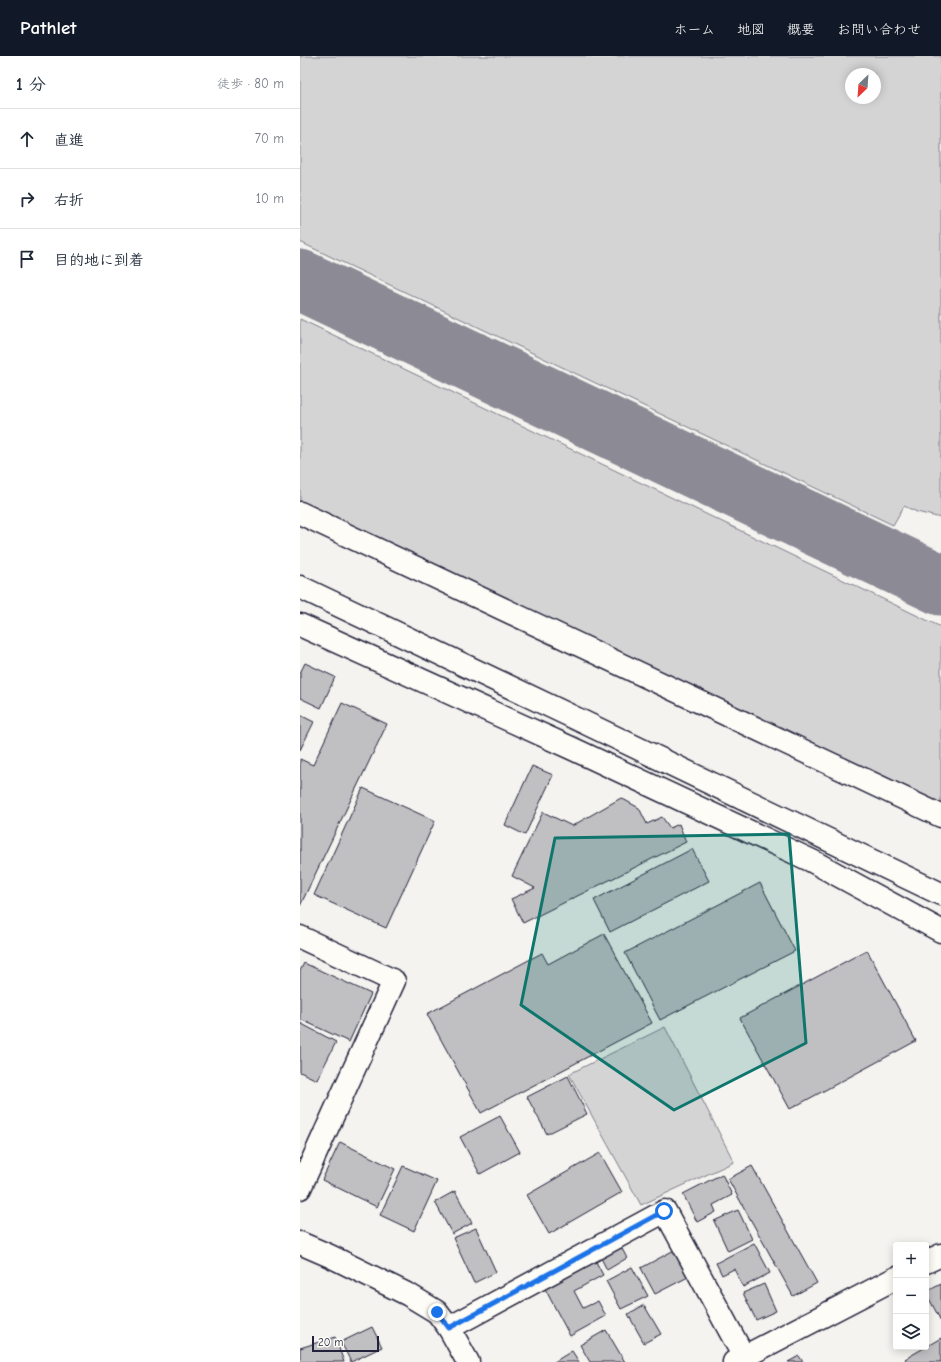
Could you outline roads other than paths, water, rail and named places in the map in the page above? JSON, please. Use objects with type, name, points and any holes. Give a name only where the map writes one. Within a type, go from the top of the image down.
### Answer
[{"type":"street","points":[[300,513],[941,816]]},
{"type":"street","points":[[300,587],[941,894]]},
{"type":"street","points":[[300,624],[572,748],[812,861],[941,931]]},
{"type":"street","points":[[300,937],[394,981],[300,1188]]},
{"type":"street","points":[[449,1328],[664,1211],[739,1359],[893,1280]]},
{"type":"street","points":[[300,1243],[409,1295],[437,1312],[449,1328],[468,1362]]},
{"type":"street","points":[[929,1261],[941,1255]]}]
